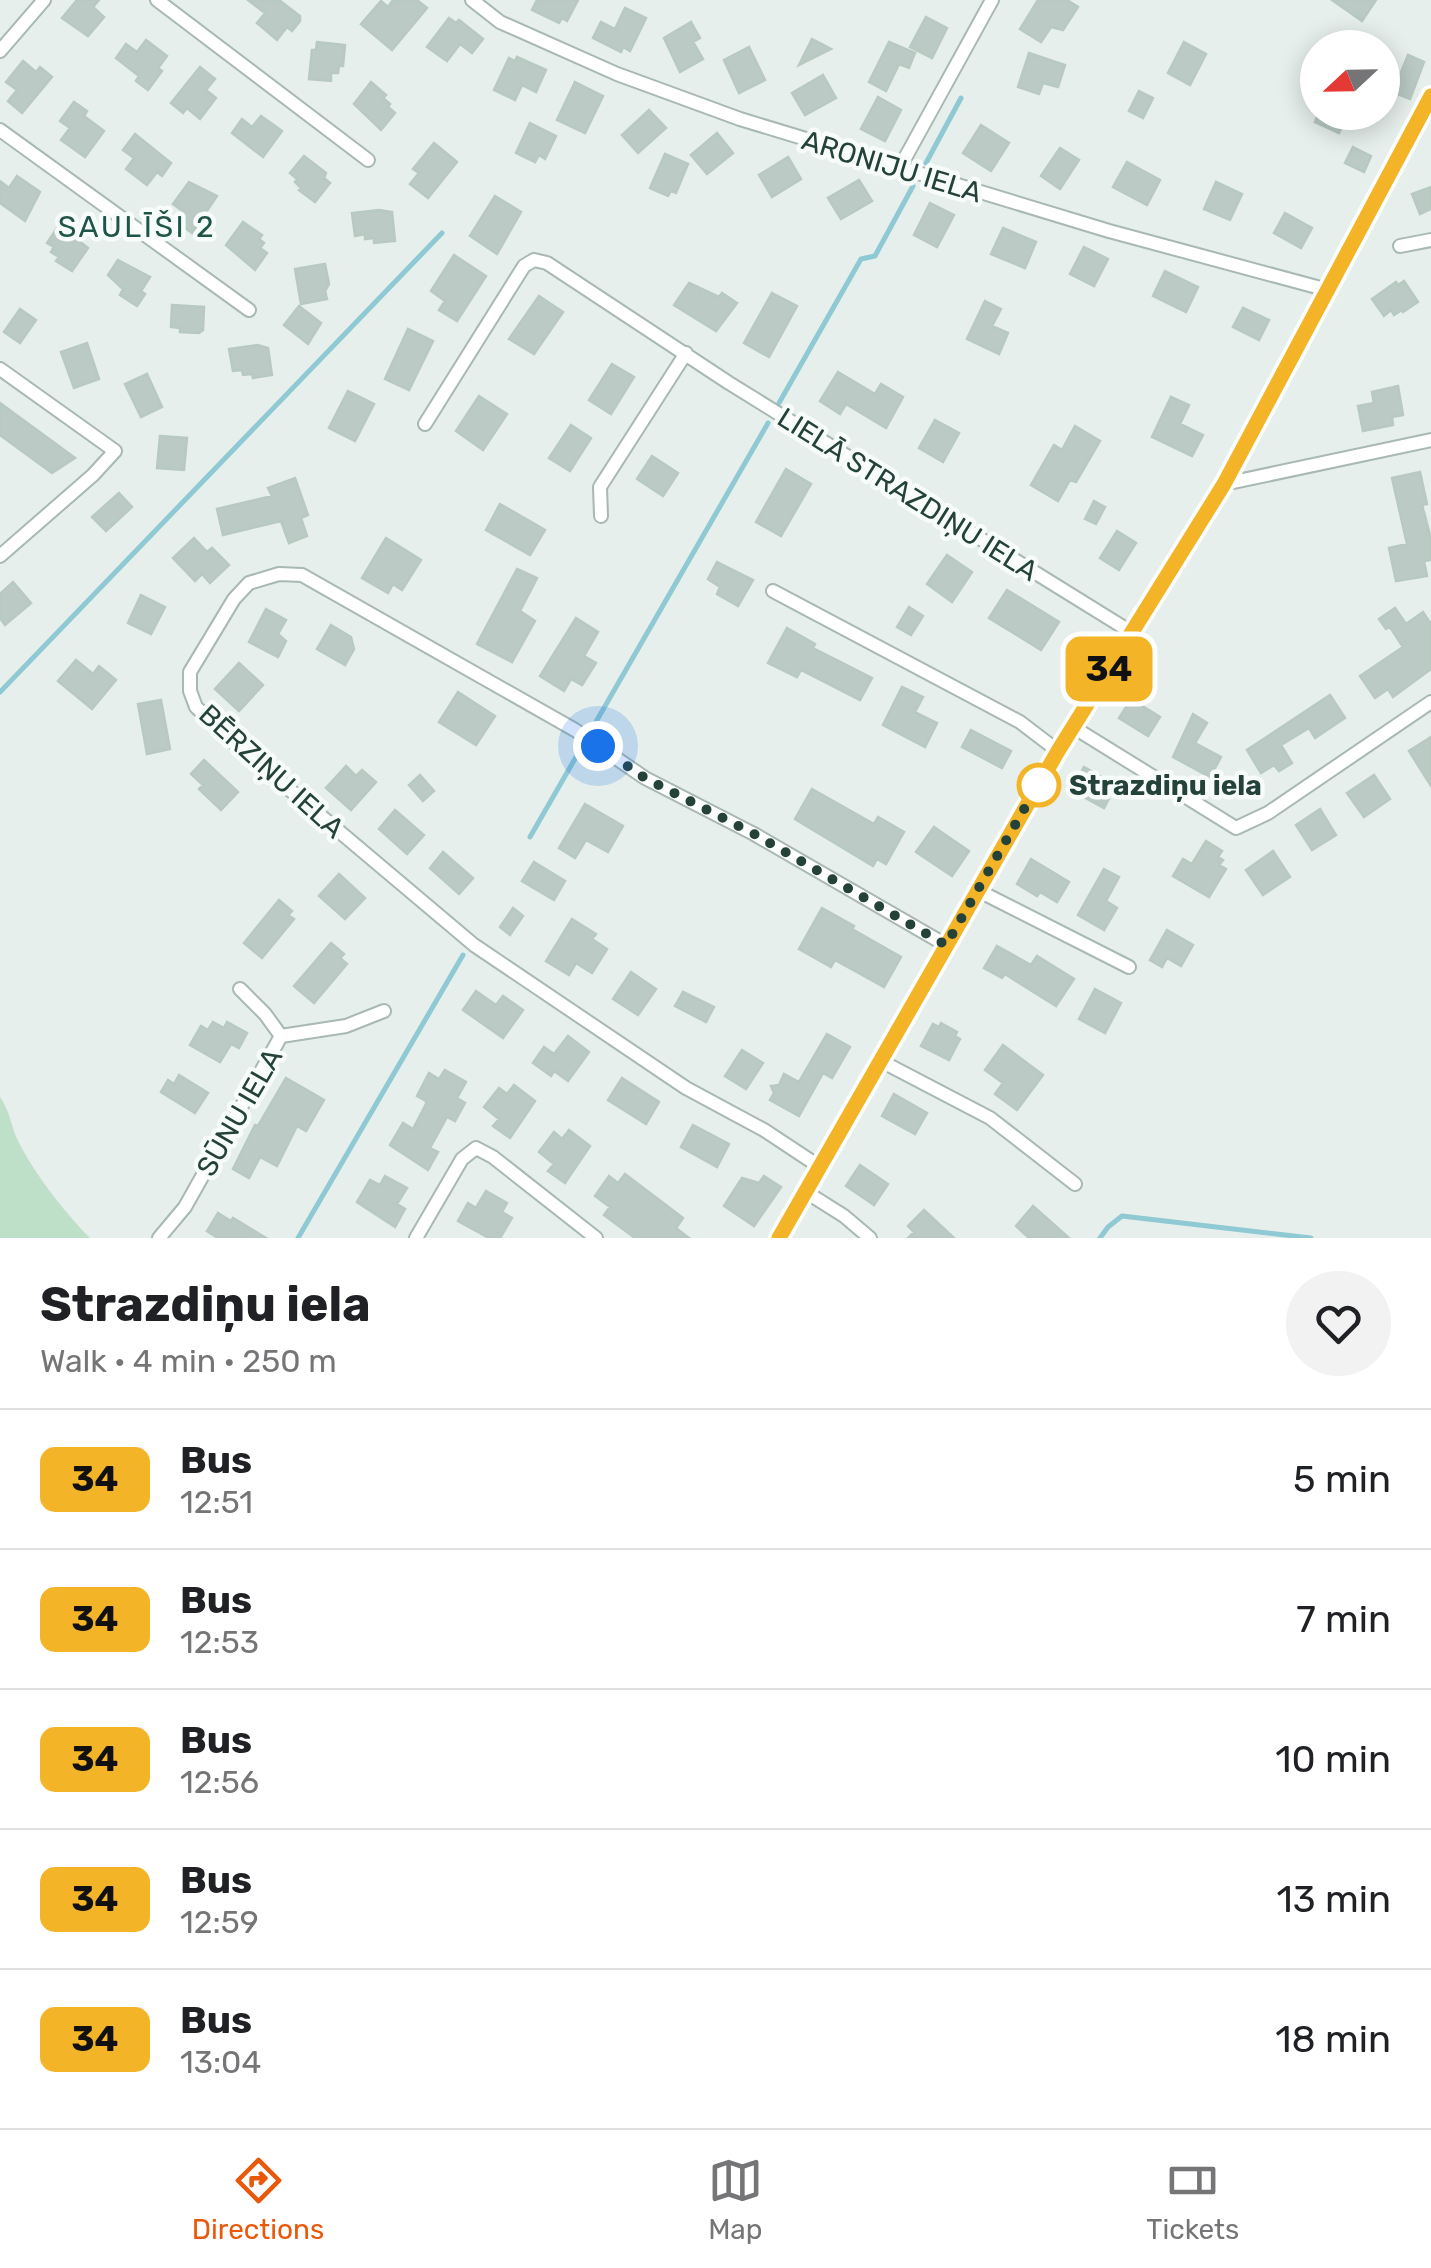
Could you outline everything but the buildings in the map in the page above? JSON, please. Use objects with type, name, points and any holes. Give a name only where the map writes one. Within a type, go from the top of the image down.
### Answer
[{"type":"street","points":[[0,52],[44,0]]},
{"type":"street","points":[[157,0],[368,160]]},
{"type":"street","name":"ARONIJU IELA","points":[[472,0],[500,22],[617,74],[740,120],[1109,230],[1328,290]]},
{"type":"street","points":[[899,169],[990,1]]},
{"type":"street","points":[[779,1238],[1058,751],[1224,484],[1431,96]]},
{"type":"street","points":[[0,130],[249,310]]},
{"type":"street","points":[[1400,246],[1431,240]]},
{"type":"street","name":"LIELĀ STRAZDIŅU IELA","points":[[425,424],[524,266],[534,260],[546,263],[744,392],[1132,632]]},
{"type":"street","points":[[602,516],[600,488],[686,353]]},
{"type":"street","points":[[0,368],[115,451],[0,556]]},
{"type":"street","points":[[1224,484],[1431,440]]},
{"type":"street","name":"BĒRZIŅU IELA","points":[[820,1167],[764,1130],[686,1088],[474,945],[232,742],[196,707],[190,691],[190,672],[234,598],[249,583],[279,574],[302,575],[575,730],[645,778],[754,834],[946,945]]},
{"type":"street","points":[[773,590],[1020,722],[1058,751]]},
{"type":"street","points":[[1073,727],[1236,828],[1268,813],[1431,702]]},
{"type":"street","points":[[977,890],[1129,966]]},
{"type":"street","name":"SŪNU IELA","points":[[159,1238],[184,1206],[282,1036],[240,989]]},
{"type":"street","points":[[282,1036],[346,1026],[384,1011]]},
{"type":"street","points":[[880,1060],[990,1118],[1075,1184]]},
{"type":"street","points":[[416,1238],[462,1158],[476,1148],[492,1156],[596,1238]]},
{"type":"street","points":[[806,1192],[870,1238]]},
{"type":"green space","points":[[0,1097],[32,1166],[90,1238],[0,1238]]},
{"type":"waterway","points":[[926,163],[961,98]]},
{"type":"waterway","points":[[779,403],[861,259],[875,256],[913,186]]},
{"type":"waterway","points":[[0,692],[442,233]]},
{"type":"waterway","points":[[593,727],[768,423]]},
{"type":"waterway","points":[[530,837],[580,750]]},
{"type":"waterway","points":[[298,1238],[463,955]]},
{"type":"waterway","points":[[1100,1238],[1122,1216],[1311,1238]]},
{"type":"bus line","name":"34","points":[[779,1238],[1058,751],[1224,484],[1431,96]]},
{"type":"place","name":"Strazdiņu iela","points":[[1039,785]]},
{"type":"district","name":"SAULĪŠI 2","points":[[137,227]]},
{"type":"route","points":[[598,746],[645,778],[754,834],[946,945],[1042,778],[1039,785]]}]
